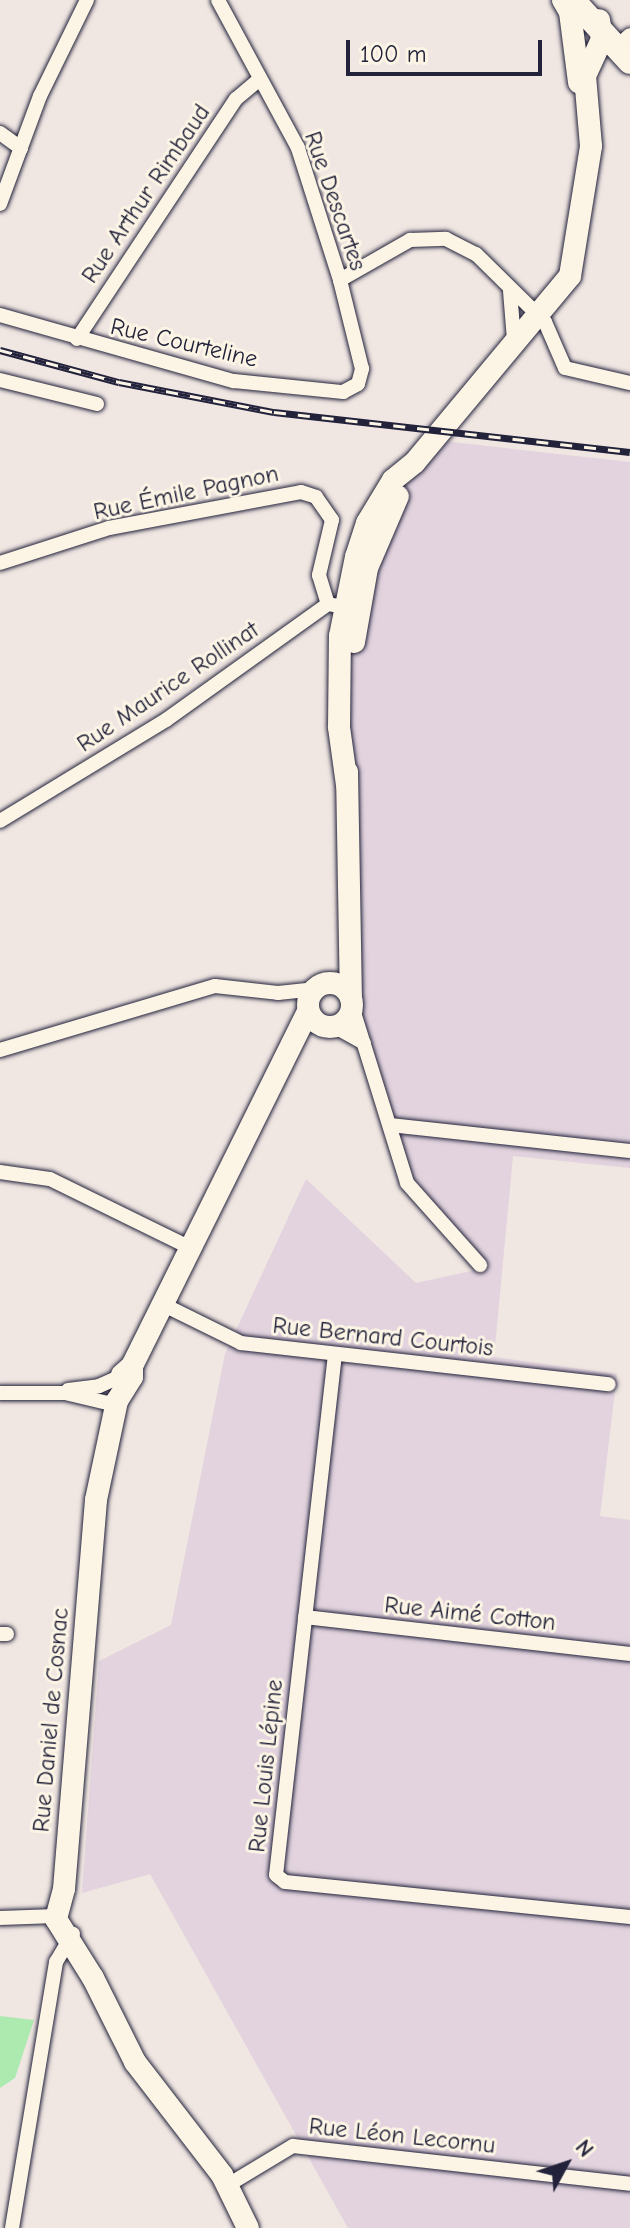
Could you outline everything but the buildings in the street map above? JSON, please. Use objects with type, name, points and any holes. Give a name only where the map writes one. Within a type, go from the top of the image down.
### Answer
[{"type":"street","points":[[0,204],[21,148],[87,0]]},
{"type":"street","name":"Rue Descartes","points":[[218,0],[298,148],[340,280],[362,369],[358,384]]},
{"type":"street","points":[[563,0],[610,36]]},
{"type":"street","points":[[589,112],[610,36]]},
{"type":"street","points":[[347,785],[339,727],[349,598],[379,500],[415,462],[570,276],[579,246],[591,146],[585,76],[610,36]]},
{"type":"street","name":"Rue Arthur Rimbaud","points":[[77,339],[236,99],[259,80]]},
{"type":"street","points":[[0,133],[21,148]]},
{"type":"street","points":[[340,280],[399,244],[432,238],[469,250],[553,330],[565,368],[630,383]]},
{"type":"street","points":[[506,283],[514,300],[514,340]]},
{"type":"street","name":"Rue Courteline","points":[[0,315],[234,381],[343,392],[358,384]]},
{"type":"street","points":[[0,380],[97,404]]},
{"type":"street","points":[[298,1039],[346,1020],[351,1002],[346,945],[349,598],[415,462]]},
{"type":"street","name":"Rue Émile Pagnon","points":[[0,563],[109,528],[301,492],[316,497],[332,520],[319,575],[349,598]]},
{"type":"street","name":"Rue Maurice Rollinat","points":[[0,821],[166,720],[349,598]]},
{"type":"street","name":"Rue Daniel de Cosnac","points":[[66,1927],[64,1889],[92,1534],[111,1404],[132,1377],[126,1371],[298,1039],[313,998],[346,945]]},
{"type":"street","points":[[0,1050],[215,986],[313,998],[341,986],[351,1002],[367,1046],[407,1183],[480,1265]]},
{"type":"street","points":[[313,998],[314,1021],[367,1046]]},
{"type":"street","points":[[390,1125],[630,1151]]},
{"type":"street","points":[[0,1172],[50,1179],[189,1247]]},
{"type":"street","name":"Rue Bernard Courtois","points":[[162,1304],[241,1343],[609,1384]]},
{"type":"street","name":"Rue Louis Lépine","points":[[335,1354],[276,1875],[285,1882],[630,1917]]},
{"type":"street","points":[[65,1393],[126,1371]]},
{"type":"street","points":[[0,1393],[65,1393],[111,1404]]},
{"type":"street","name":"Rue Aimé Cotton","points":[[305,1617],[630,1654]]},
{"type":"street","points":[[0,1918],[27,1919],[66,1927]]},
{"type":"street","points":[[66,1927],[135,2062],[228,2185],[248,2228]]},
{"type":"street","points":[[12,2228],[66,1927]]},
{"type":"street","name":"Rue Léon Lecornu","points":[[228,2185],[293,2146],[630,2184]]},
{"type":"shaded area","points":[[424,439],[630,462],[630,1168],[513,1156],[494,1357],[617,1374],[600,1516],[630,1520],[630,2228],[348,2228],[150,1874],[82,1893],[99,1661],[171,1625],[225,1354],[306,1179],[416,1283],[476,1270],[404,1190],[355,1005],[336,621]]},
{"type":"green space","points":[[0,2016],[34,2020],[15,2078],[0,2088]]},
{"type":"railway","points":[[0,350],[119,382],[274,412],[630,452]]}]
